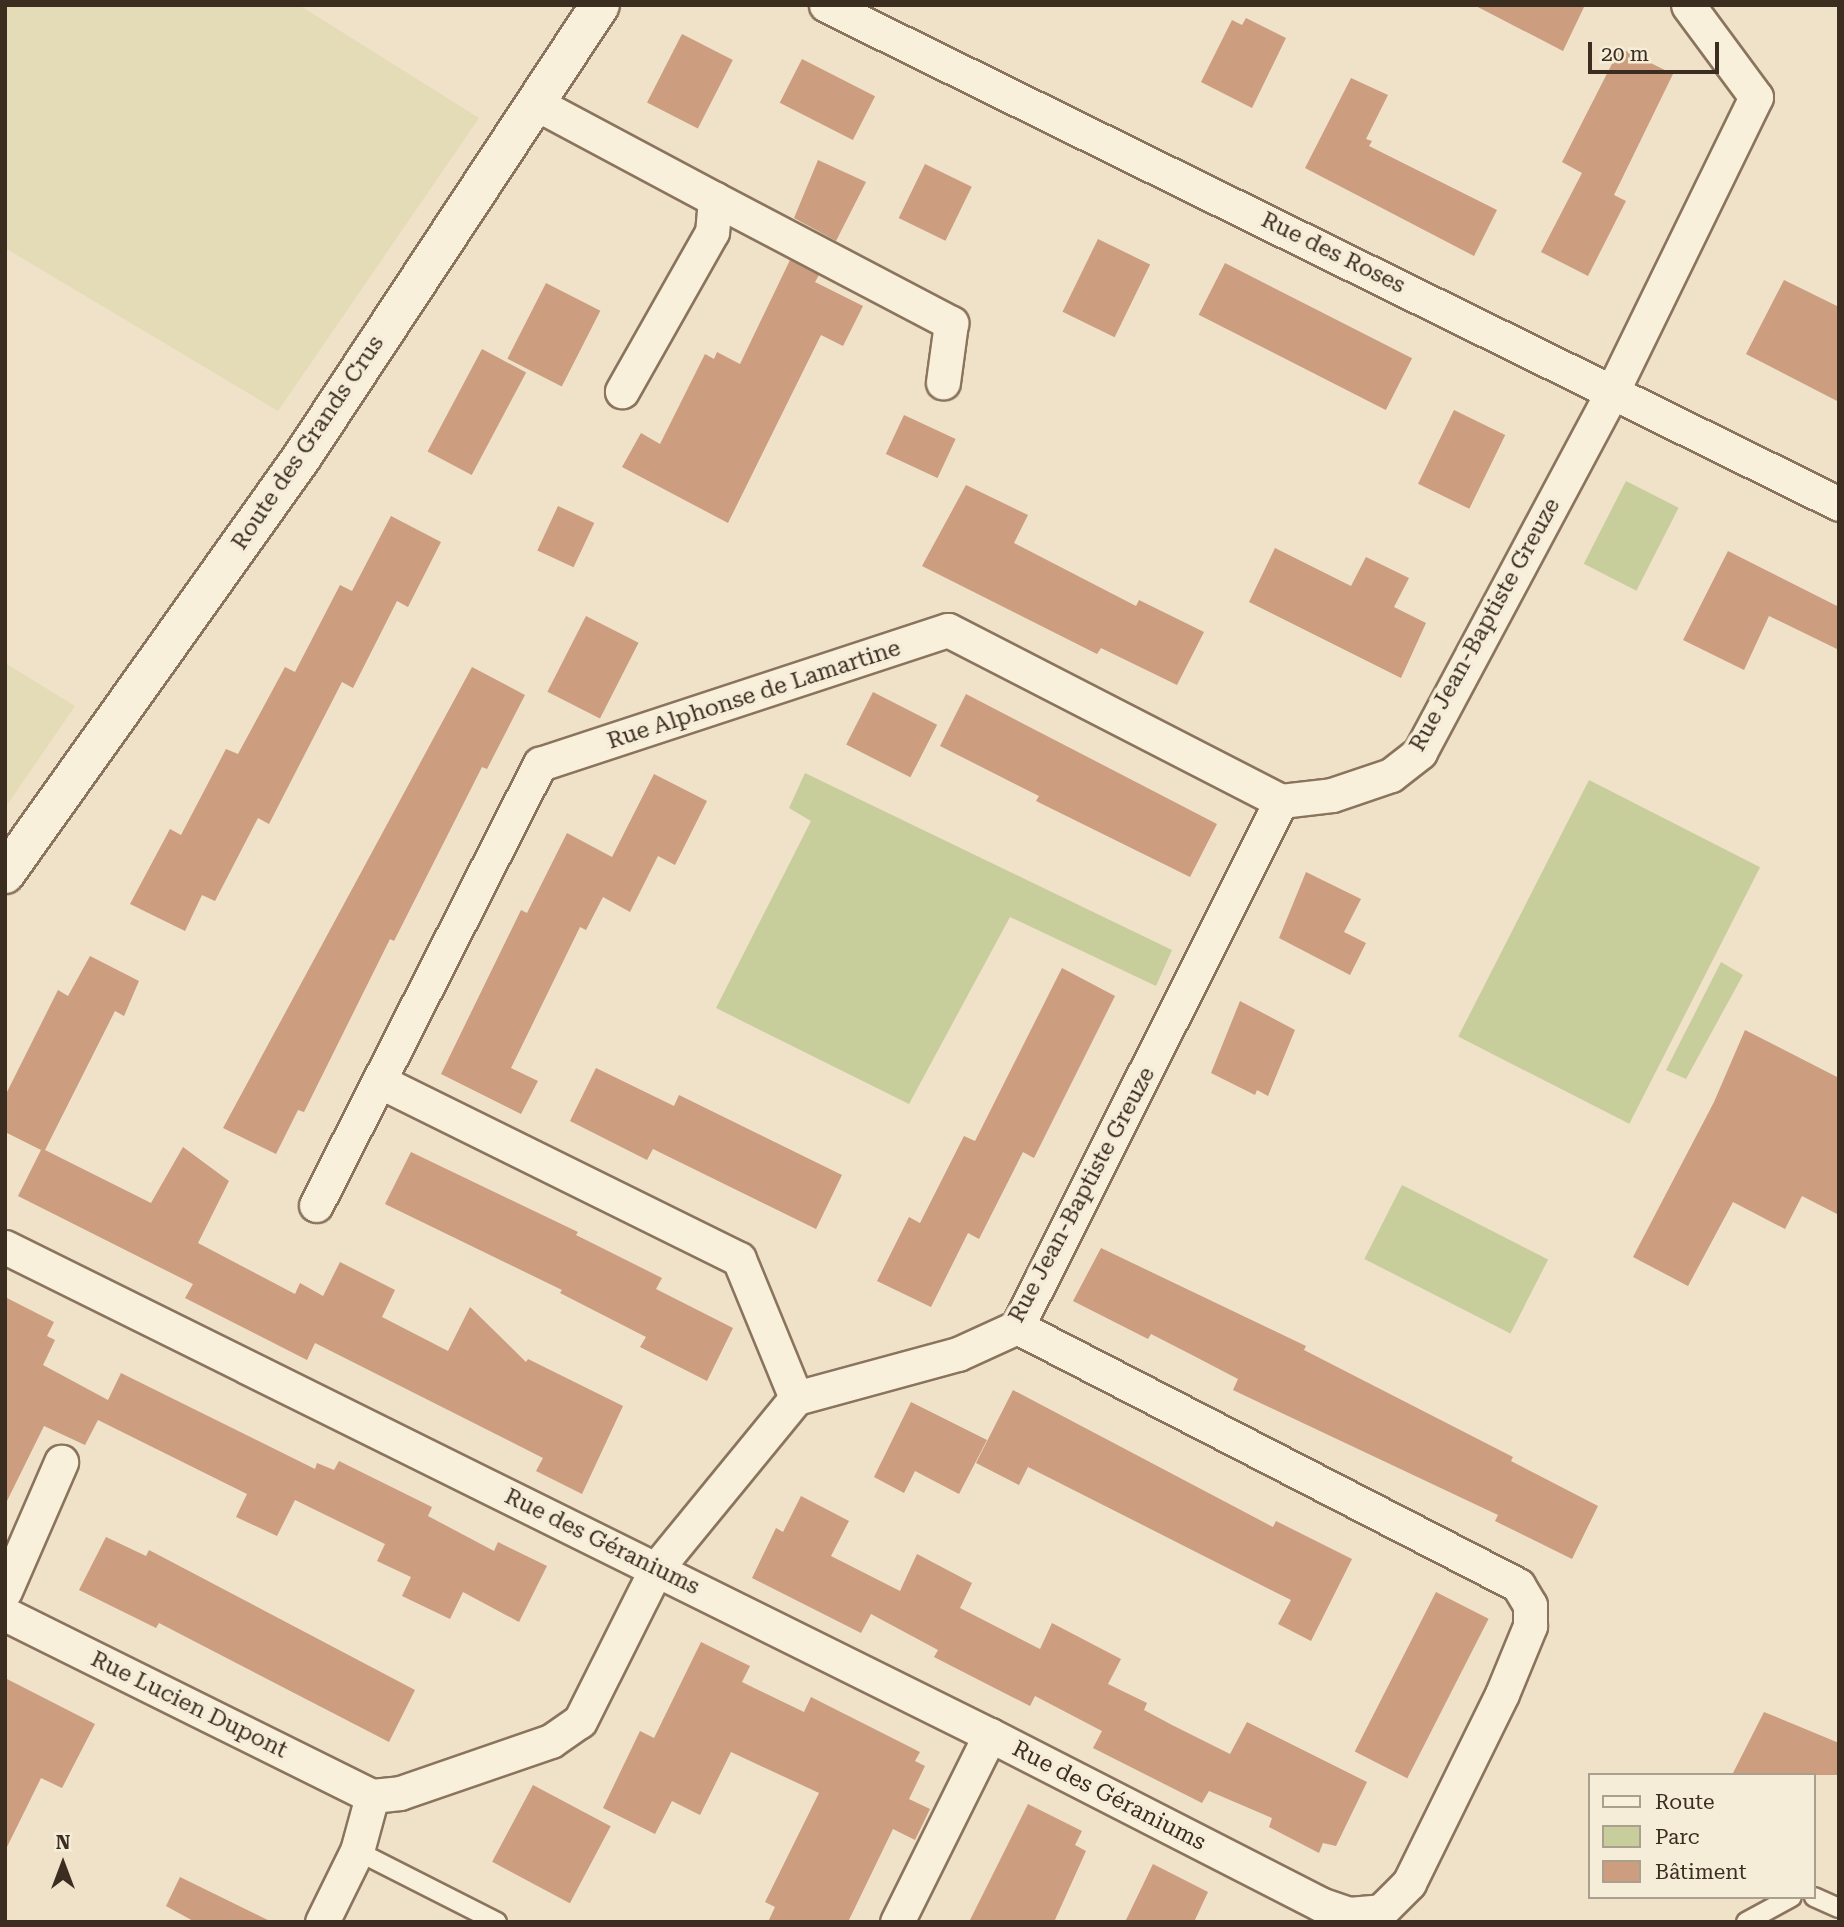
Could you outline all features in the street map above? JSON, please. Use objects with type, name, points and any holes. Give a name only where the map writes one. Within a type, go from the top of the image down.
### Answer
[{"type":"street","name":"Route des Grands Crus","points":[[5,874],[302,457],[600,5]]},
{"type":"street","name":"Rue des Roses","points":[[826,5],[1613,390],[1839,504]]},
{"type":"street","name":"Rue Jean-Baptiste Greuze","points":[[796,1398],[958,1354],[1017,1327],[1282,801],[1332,795],[1380,779],[1420,752],[1613,390],[1756,97],[1688,5]]},
{"type":"street","points":[[535,103],[951,324],[943,382]]},
{"type":"street","points":[[622,391],[712,232],[715,199]]},
{"type":"street","name":"Rue Alphonse de Lamartine","points":[[316,1205],[381,1082],[540,764],[948,630],[1282,801]]},
{"type":"street","points":[[322,1922],[357,1851],[372,1796],[400,1793],[551,1741],[580,1721],[656,1569],[796,1398],[739,1259],[381,1082]]},
{"type":"street","name":"Rue des Géraniums","points":[[5,1247],[990,1735],[1320,1904],[1349,1914],[1381,1911],[1409,1883],[1502,1694],[1530,1626],[1530,1605],[1518,1585],[1017,1327]]},
{"type":"street","points":[[5,1591],[61,1462]]},
{"type":"street","name":"Rue Lucien Dupont","points":[[5,1614],[372,1796]]},
{"type":"street","points":[[897,1922],[990,1735]]},
{"type":"lane","points":[[357,1851],[497,1922]]},
{"type":"lane","points":[[1816,1898],[1839,1908]]},
{"type":"lane","points":[[1746,1922],[1787,1899]]},
{"type":"shaded area","points":[[5,5],[299,5],[479,118],[278,411],[5,248]]},
{"type":"shaded area","points":[[5,663],[75,706],[5,808]]},
{"type":"green space","points":[[1626,481],[1679,508],[1636,591],[1584,564]]},
{"type":"green space","points":[[805,773],[1172,950],[1156,986],[1010,917],[909,1104],[716,1008],[811,821],[789,808]]},
{"type":"green space","points":[[1589,780],[1760,867],[1629,1124],[1458,1037]]},
{"type":"green space","points":[[1721,962],[1743,975],[1686,1079],[1666,1070]]},
{"type":"green space","points":[[1402,1185],[1548,1259],[1510,1333],[1364,1259]]},
{"type":"building","points":[[1474,5],[1585,5],[1563,51]]},
{"type":"building","points":[[1246,18],[1286,38],[1252,108],[1201,82],[1232,20],[1242,25]]},
{"type":"building","points":[[682,34],[733,60],[698,128],[647,103]]},
{"type":"building","points":[[1620,48],[1673,74],[1614,195],[1626,201],[1588,276],[1541,252],[1582,173],[1562,162]]},
{"type":"building","points":[[802,59],[875,96],[853,140],[780,103]]},
{"type":"building","points":[[1351,78],[1388,95],[1366,139],[1372,141],[1369,146],[1497,210],[1474,256],[1305,168]]},
{"type":"building","points":[[818,160],[866,182],[836,241],[794,218]]},
{"type":"building","points":[[925,164],[972,187],[945,241],[899,218]]},
{"type":"building","points":[[1098,239],[1150,264],[1115,337],[1062,312]]},
{"type":"building","points":[[790,260],[819,275],[815,282],[863,306],[843,346],[821,335],[728,523],[622,467],[641,433],[660,444],[705,354],[714,359],[717,352],[740,364]]},
{"type":"building","points":[[1225,263],[1412,358],[1386,410],[1199,315]]},
{"type":"building","points":[[1784,280],[1839,307],[1839,402],[1746,354]]},
{"type":"building","points":[[546,283],[600,311],[562,386],[507,359]]},
{"type":"building","points":[[482,349],[526,372],[472,475],[428,451]]},
{"type":"building","points":[[1454,410],[1505,435],[1469,509],[1418,484]]},
{"type":"building","points":[[904,415],[956,439],[937,478],[886,454]]},
{"type":"building","points":[[966,485],[1028,515],[1014,543],[1136,606],[1139,600],[1204,632],[1177,685],[1101,648],[1097,654],[922,566]]},
{"type":"building","points":[[558,506],[594,523],[574,567],[537,550]]},
{"type":"building","points":[[391,516],[441,542],[408,607],[397,601],[353,688],[342,682],[269,824],[258,818],[215,901],[202,895],[185,931],[130,904],[170,829],[181,835],[226,749],[238,754],[285,667],[295,672],[340,585],[352,591]]},
{"type":"building","points":[[1275,548],[1351,586],[1366,557],[1409,578],[1394,607],[1426,623],[1401,678],[1249,602]]},
{"type":"building","points":[[1728,551],[1839,607],[1839,650],[1769,616],[1744,670],[1683,640]]},
{"type":"building","points":[[586,616],[639,643],[600,719],[547,692]]},
{"type":"building","points":[[472,667],[525,695],[487,769],[482,767],[394,941],[390,939],[304,1112],[298,1110],[276,1154],[223,1128]]},
{"type":"building","points":[[873,692],[937,725],[910,777],[846,745]]},
{"type":"building","points":[[966,694],[1217,824],[1190,877],[1036,801],[1039,796],[940,746]]},
{"type":"building","points":[[654,774],[707,801],[675,865],[658,856],[630,912],[603,897],[586,930],[580,927],[511,1068],[538,1081],[521,1114],[441,1074],[521,910],[527,913],[567,833],[612,857]]},
{"type":"building","points":[[1306,872],[1361,899],[1344,932],[1366,943],[1350,975],[1279,938]]},
{"type":"building","points":[[90,956],[139,981],[124,1016],[115,1011],[45,1150],[151,1203],[183,1147],[229,1181],[198,1243],[295,1294],[300,1283],[323,1296],[340,1262],[395,1290],[382,1317],[448,1351],[470,1307],[526,1362],[528,1359],[623,1406],[582,1494],[536,1471],[543,1458],[315,1343],[307,1360],[185,1298],[193,1284],[18,1196],[41,1150],[5,1132],[5,1096],[58,990],[68,996]]},
{"type":"building","points":[[1062,968],[1115,996],[1034,1158],[1023,1152],[979,1239],[968,1233],[931,1307],[877,1281],[909,1217],[920,1223],[964,1136],[975,1141]]},
{"type":"building","points":[[1240,1001],[1295,1030],[1268,1096],[1257,1090],[1255,1095],[1211,1073]]},
{"type":"building","points":[[1745,1030],[1839,1078],[1839,1215],[1802,1196],[1785,1229],[1733,1202],[1688,1286],[1633,1257],[1714,1102]]},
{"type":"building","points":[[596,1068],[674,1106],[679,1095],[842,1175],[816,1229],[653,1149],[647,1160],[570,1121]]},
{"type":"building","points":[[411,1152],[578,1232],[576,1235],[662,1278],[656,1289],[733,1328],[707,1381],[640,1347],[646,1337],[560,1293],[562,1290],[385,1204]]},
{"type":"building","points":[[1101,1248],[1306,1346],[1304,1350],[1513,1457],[1511,1461],[1598,1506],[1572,1559],[1495,1521],[1498,1515],[1233,1390],[1238,1379],[1194,1356],[1151,1334],[1148,1339],[1073,1301]]},
{"type":"building","points":[[5,1297],[54,1322],[47,1336],[55,1340],[43,1365],[108,1400],[121,1373],[315,1469],[317,1463],[334,1470],[339,1461],[432,1507],[428,1516],[494,1551],[498,1542],[547,1566],[519,1622],[463,1592],[450,1619],[402,1596],[411,1577],[377,1561],[385,1544],[295,1500],[277,1536],[236,1517],[247,1494],[98,1420],[85,1445],[44,1426],[5,1505]]},
{"type":"building","points":[[1013,1390],[1273,1527],[1276,1521],[1352,1559],[1311,1641],[1278,1624],[1291,1600],[1028,1467],[1019,1485],[976,1463]]},
{"type":"building","points":[[911,1402],[987,1440],[959,1494],[915,1471],[904,1493],[874,1477]]},
{"type":"building","points":[[801,1496],[849,1521],[831,1556],[900,1591],[917,1554],[972,1583],[960,1608],[1040,1649],[1052,1623],[1121,1659],[1108,1684],[1147,1703],[1144,1710],[1172,1725],[1230,1754],[1247,1722],[1367,1782],[1336,1846],[1323,1843],[1319,1853],[1269,1827],[1272,1818],[1209,1791],[1202,1803],[1093,1748],[1102,1731],[1035,1696],[1030,1706],[934,1657],[938,1650],[871,1614],[861,1633],[752,1578],[776,1528],[783,1532]]},
{"type":"building","points":[[106,1537],[146,1556],[149,1550],[415,1690],[389,1742],[159,1623],[156,1628],[79,1590]]},
{"type":"building","points":[[1436,1592],[1489,1619],[1407,1778],[1355,1751]]},
{"type":"building","points":[[701,1642],[750,1666],[742,1682],[804,1712],[811,1697],[920,1752],[915,1761],[925,1766],[909,1799],[930,1809],[915,1840],[893,1829],[848,1922],[768,1922],[775,1907],[765,1902],[819,1793],[731,1752],[700,1815],[672,1801],[655,1834],[603,1808],[640,1731],[654,1738]]},
{"type":"building","points":[[5,1678],[95,1724],[62,1788],[41,1778],[5,1851]]},
{"type":"building","points":[[1764,1712],[1839,1743],[1839,1775],[1733,1773]]},
{"type":"building","points":[[533,1785],[611,1826],[570,1903],[492,1862]]},
{"type":"building","points":[[1028,1804],[1082,1831],[1075,1845],[1086,1851],[1054,1922],[969,1922]]},
{"type":"building","points":[[1153,1864],[1208,1892],[1194,1922],[1125,1922]]},
{"type":"building","points":[[180,1877],[272,1922],[195,1922],[166,1906]]}]
